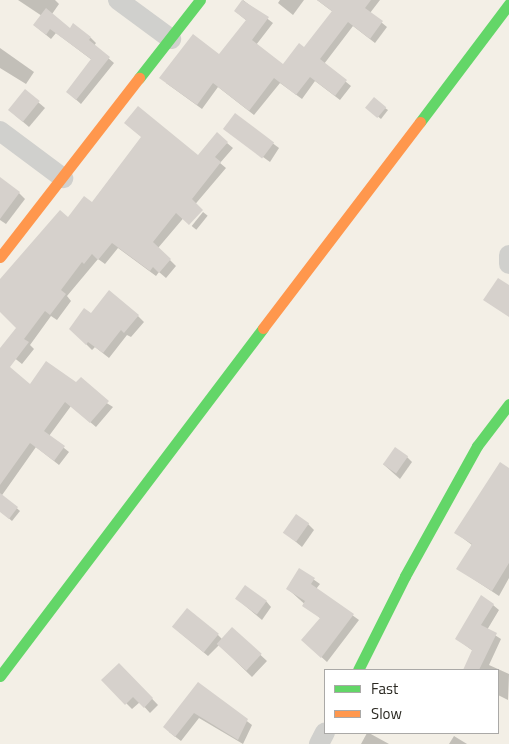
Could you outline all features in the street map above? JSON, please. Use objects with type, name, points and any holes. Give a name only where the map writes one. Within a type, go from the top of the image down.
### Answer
[{"type":"main road","points":[[0,257],[200,0]]},
{"type":"main road","points":[[0,676],[509,4]]},
{"type":"main road","points":[[358,669],[405,576],[472,454],[509,404]]},
{"type":"street","points":[[118,0],[170,39]]},
{"type":"street","points":[[0,131],[63,178]]},
{"type":"street","points":[[509,255],[509,264]]},
{"type":"building","points":[[242,0],[269,17],[252,40],[283,64],[299,43],[304,47],[332,11],[317,0],[371,0],[365,8],[383,21],[370,39],[348,22],[320,59],[347,80],[335,96],[310,77],[296,95],[274,78],[249,111],[213,83],[197,105],[159,78],[193,34],[219,54],[246,20],[234,11]]},
{"type":"building","points":[[46,8],[70,28],[73,23],[91,37],[89,40],[110,57],[76,100],[66,92],[91,59],[50,29],[46,35],[33,25]]},
{"type":"building","points":[[25,89],[40,101],[23,122],[8,110]]},
{"type":"building","points":[[374,97],[386,107],[377,118],[365,108]]},
{"type":"building","points":[[138,106],[198,155],[217,132],[228,142],[215,157],[221,162],[192,199],[203,210],[189,225],[176,213],[153,242],[171,259],[159,273],[153,267],[150,271],[112,243],[98,260],[92,254],[84,264],[82,262],[61,290],[66,294],[50,315],[45,311],[24,339],[29,342],[10,367],[30,384],[46,361],[76,382],[81,377],[109,401],[90,423],[65,402],[44,431],[65,446],[54,461],[30,443],[0,485],[0,348],[16,328],[0,312],[0,279],[60,210],[68,217],[84,196],[92,202],[141,137],[124,123]]},
{"type":"building","points":[[235,113],[274,142],[262,158],[223,129]]},
{"type":"building","points":[[0,177],[20,192],[0,219]]},
{"type":"building","points":[[498,278],[509,285],[509,317],[483,300]]},
{"type":"building","points":[[109,290],[139,315],[124,333],[121,330],[103,353],[88,342],[86,345],[69,329],[84,308],[91,313]]},
{"type":"building","points":[[395,447],[408,456],[396,473],[383,464]]},
{"type":"building","points":[[500,462],[509,468],[509,563],[492,591],[456,569],[472,544],[454,533]]},
{"type":"building","points":[[0,493],[18,507],[9,519],[0,512]]},
{"type":"building","points":[[296,514],[309,523],[296,542],[283,533]]},
{"type":"building","points":[[299,568],[315,578],[311,584],[354,614],[321,658],[301,640],[320,618],[302,606],[305,601],[286,589]]},
{"type":"building","points":[[245,585],[267,601],[257,615],[235,599]]},
{"type":"building","points":[[481,595],[494,604],[481,625],[497,633],[479,669],[463,669],[472,650],[455,639]]},
{"type":"building","points":[[187,608],[219,634],[204,652],[172,627]]},
{"type":"building","points":[[232,627],[262,654],[246,671],[217,644]]},
{"type":"building","points":[[119,663],[153,698],[144,708],[133,697],[125,705],[101,680]]},
{"type":"building","points":[[198,682],[248,719],[238,740],[194,713],[175,737],[163,727]]},
{"type":"traffic: fast","points":[[139,78],[200,0]]},
{"type":"traffic: fast","points":[[420,122],[509,4]]},
{"type":"traffic: fast","points":[[0,676],[263,328]]},
{"type":"traffic: fast","points":[[358,669],[405,576],[477,446],[509,404]]},
{"type":"traffic: slow","points":[[0,257],[139,78]]},
{"type":"traffic: slow","points":[[263,328],[420,122]]}]
